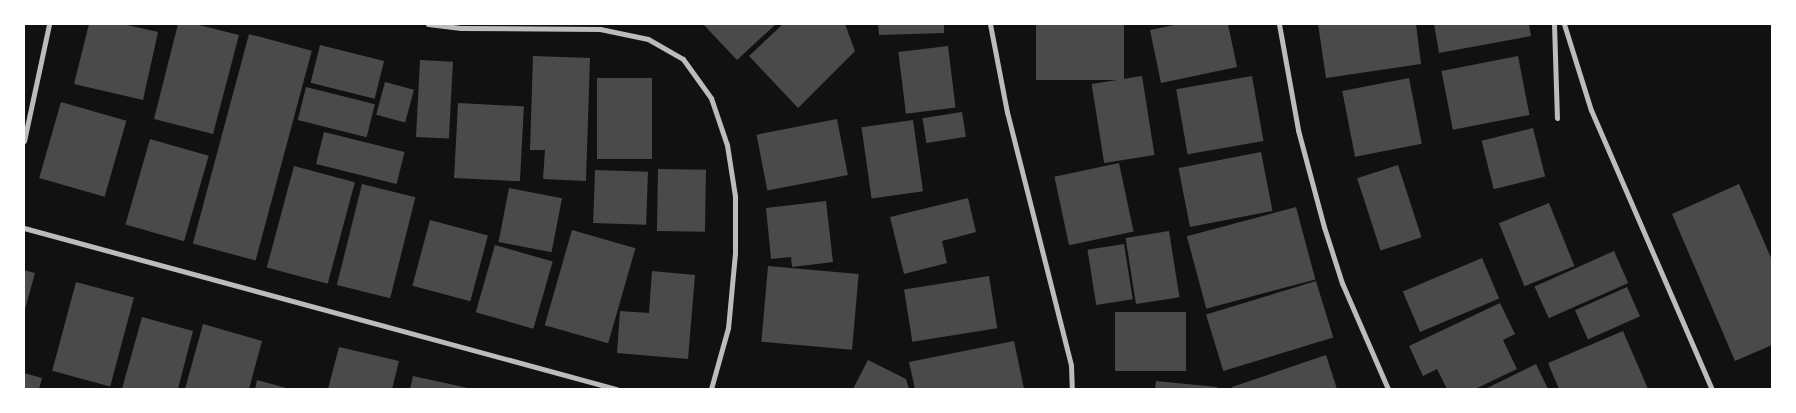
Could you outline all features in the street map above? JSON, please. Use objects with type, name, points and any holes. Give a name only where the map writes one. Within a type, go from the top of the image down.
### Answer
[{"type":"street","points":[[24,141],[49,24]]},
{"type":"street","points":[[428,24],[462,28],[600,29],[648,39],[683,59],[711,98],[727,145],[735,196],[735,253],[728,328],[712,389]]},
{"type":"street","points":[[990,24],[1007,112],[1071,365],[1072,389]]},
{"type":"street","points":[[1279,24],[1298,130],[1324,227],[1342,283],[1388,389]]},
{"type":"street","points":[[1555,24],[1557,118],[1555,24]]},
{"type":"street","points":[[1564,24],[1590,110],[1712,389]]},
{"type":"street","points":[[24,228],[616,389]]},
{"type":"building","points":[[89,24],[123,24],[158,32],[143,100],[74,84]]},
{"type":"building","points":[[178,24],[195,24],[239,35],[213,134],[154,119]]},
{"type":"building","points":[[703,24],[776,24],[737,60]]},
{"type":"building","points":[[783,24],[845,24],[855,51],[798,108],[749,56]]},
{"type":"building","points":[[878,24],[944,24],[944,33],[879,35]]},
{"type":"building","points":[[1036,24],[1124,24],[1124,80],[1036,80]]},
{"type":"building","points":[[1179,24],[1228,24],[1237,67],[1161,83],[1150,30]]},
{"type":"building","points":[[1318,24],[1416,24],[1421,64],[1326,78]]},
{"type":"building","points":[[1434,24],[1529,24],[1531,36],[1439,53]]},
{"type":"building","points":[[249,34],[312,51],[256,260],[193,244]]},
{"type":"building","points":[[320,45],[384,61],[375,99],[311,83]]},
{"type":"building","points":[[948,46],[956,108],[906,114],[898,52]]},
{"type":"building","points":[[533,56],[590,58],[586,181],[543,179],[545,150],[530,150]]},
{"type":"building","points":[[1518,56],[1529,115],[1453,130],[1441,71]]},
{"type":"building","points":[[420,60],[453,62],[449,139],[416,137]]},
{"type":"building","points":[[1142,76],[1155,155],[1104,163],[1092,84]]},
{"type":"building","points":[[1252,76],[1263,141],[1188,154],[1176,89]]},
{"type":"building","points":[[597,78],[652,78],[652,159],[597,159]]},
{"type":"building","points":[[1409,78],[1422,144],[1355,157],[1342,91]]},
{"type":"building","points":[[385,82],[414,90],[405,123],[376,115]]},
{"type":"building","points":[[306,87],[375,104],[367,137],[298,120]]},
{"type":"building","points":[[61,102],[126,121],[105,197],[39,178]]},
{"type":"building","points":[[458,103],[524,106],[520,181],[454,178]]},
{"type":"building","points":[[962,112],[966,137],[926,143],[922,118]]},
{"type":"building","points":[[837,119],[848,175],[767,191],[757,135]]},
{"type":"building","points":[[913,120],[923,191],[872,199],[862,127]]},
{"type":"building","points":[[1533,128],[1545,177],[1494,189],[1482,141]]},
{"type":"building","points":[[324,132],[405,152],[397,184],[316,164]]},
{"type":"building","points":[[150,139],[209,156],[184,241],[125,225]]},
{"type":"building","points":[[1261,152],[1272,211],[1190,227],[1179,168]]},
{"type":"building","points":[[1119,163],[1134,231],[1069,245],[1054,177]]},
{"type":"building","points":[[1398,165],[1421,237],[1381,251],[1357,178]]},
{"type":"building","points":[[294,166],[355,182],[328,284],[267,267]]},
{"type":"building","points":[[658,169],[706,170],[705,232],[657,231]]},
{"type":"building","points":[[595,170],[648,172],[646,225],[593,223]]},
{"type":"building","points":[[362,184],[415,197],[390,298],[337,285]]},
{"type":"building","points":[[1739,184],[1772,260],[1772,345],[1735,361],[1672,214]]},
{"type":"building","points":[[509,188],[562,198],[552,252],[499,242]]},
{"type":"building","points":[[968,198],[976,232],[942,241],[947,263],[904,274],[890,217]]},
{"type":"building","points":[[826,201],[833,262],[792,267],[791,257],[771,259],[766,208]]},
{"type":"building","points":[[1549,203],[1574,266],[1524,286],[1499,223]]},
{"type":"building","points":[[1296,207],[1315,279],[1206,309],[1187,236]]},
{"type":"building","points":[[430,220],[488,236],[470,301],[412,286]]},
{"type":"building","points":[[572,230],[635,248],[608,343],[545,325]]},
{"type":"building","points":[[1169,231],[1179,297],[1136,304],[1126,238]]},
{"type":"building","points":[[1124,244],[1133,299],[1096,305],[1087,250]]},
{"type":"building","points":[[495,245],[553,262],[533,329],[476,312]]},
{"type":"building","points":[[1614,251],[1628,283],[1549,318],[1535,286]]},
{"type":"building","points":[[1482,258],[1499,299],[1420,332],[1403,292]]},
{"type":"building","points":[[768,266],[859,274],[852,350],[761,342]]},
{"type":"building","points":[[24,270],[35,273],[24,313]]},
{"type":"building","points":[[652,271],[695,275],[688,359],[617,353],[620,311],[649,313]]},
{"type":"building","points":[[989,276],[997,328],[912,342],[904,289]]},
{"type":"building","points":[[1316,281],[1333,337],[1223,371],[1206,315]]},
{"type":"building","points":[[76,282],[134,298],[110,386],[52,371]]},
{"type":"building","points":[[1627,287],[1640,316],[1588,339],[1575,310]]},
{"type":"building","points":[[1500,303],[1515,334],[1503,340],[1517,369],[1475,389],[1447,389],[1437,369],[1423,376],[1409,346]]},
{"type":"building","points":[[1115,312],[1186,312],[1186,371],[1115,371]]},
{"type":"building","points":[[142,317],[193,331],[178,389],[122,389]]},
{"type":"building","points":[[203,324],[262,341],[249,389],[185,389]]},
{"type":"building","points":[[1623,331],[1648,389],[1559,389],[1548,363]]},
{"type":"building","points":[[1014,341],[1024,389],[915,389],[909,362]]},
{"type":"building","points":[[339,347],[399,361],[392,389],[328,389]]},
{"type":"building","points":[[1326,355],[1337,389],[1233,389],[1232,387]]},
{"type":"building","points":[[868,360],[906,379],[909,389],[853,389]]},
{"type":"building","points":[[1536,364],[1548,389],[1485,389]]},
{"type":"building","points":[[24,373],[42,378],[39,389],[24,389]]},
{"type":"building","points":[[413,376],[468,388],[468,389],[410,389]]},
{"type":"building","points":[[257,380],[290,389],[255,389]]},
{"type":"building","points":[[1156,381],[1217,387],[1217,389],[1155,389]]}]
